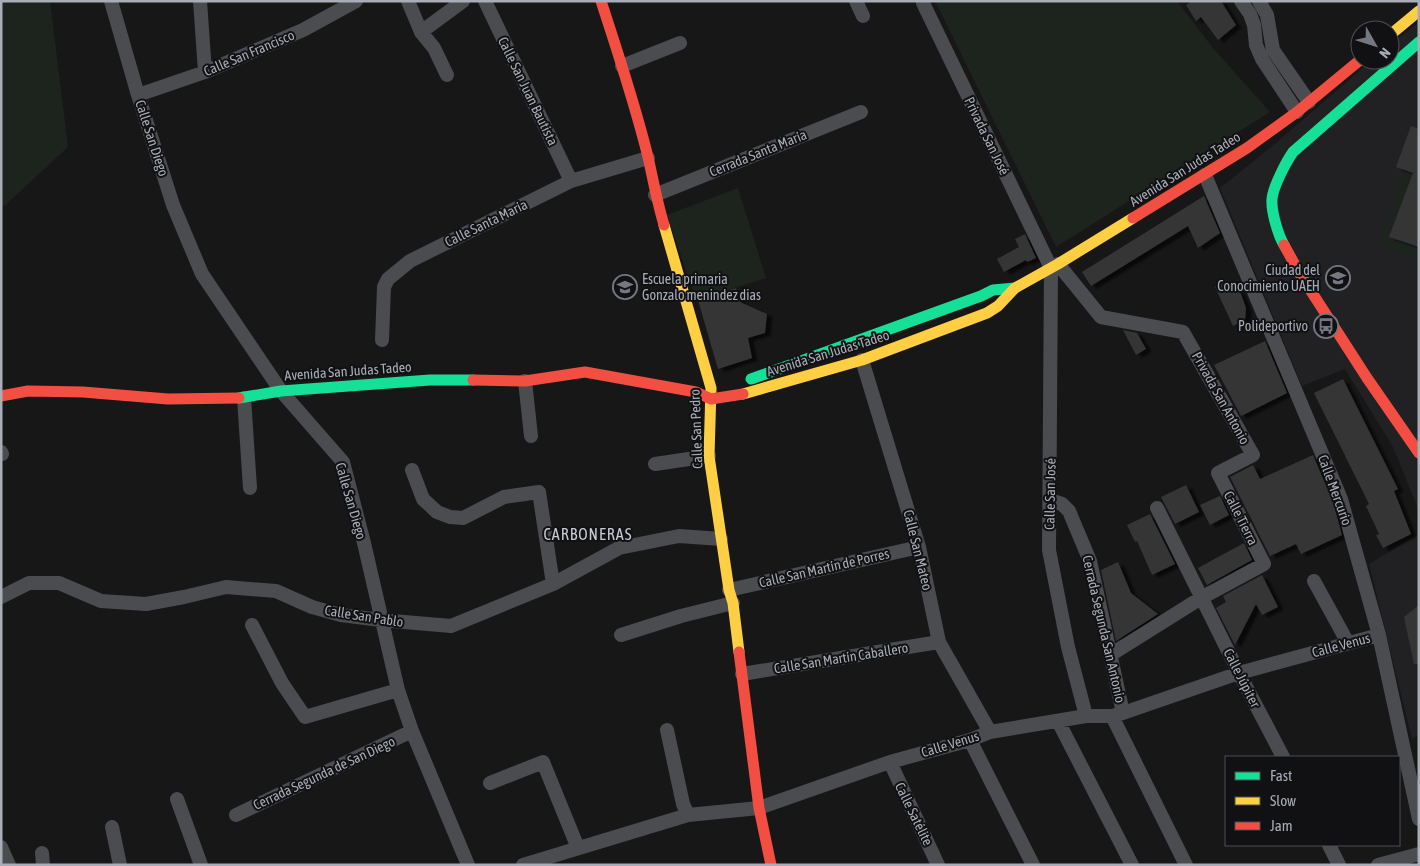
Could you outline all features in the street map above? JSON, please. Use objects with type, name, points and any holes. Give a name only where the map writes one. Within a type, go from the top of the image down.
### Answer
[{"type":"street","name":"Calle San Diego","points":[[111,1],[138,95],[173,204],[202,274],[281,391],[343,462],[398,690],[412,731],[468,865]]},
{"type":"street","points":[[200,1],[205,72]]},
{"type":"street","name":"Calle San Francisco","points":[[138,95],[205,72],[303,30],[356,1]]},
{"type":"street","points":[[408,1],[421,32],[434,48],[447,75]]},
{"type":"street","points":[[421,32],[462,1]]},
{"type":"street","name":"Calle San Juan Bautista","points":[[485,1],[571,182]]},
{"type":"street","name":"Calle San Pedro","points":[[601,1],[648,158],[655,195],[711,393],[709,456],[729,590],[734,603],[760,808],[771,865]]},
{"type":"street","points":[[856,1],[863,16]]},
{"type":"street","points":[[1241,1],[1250,14],[1254,25],[1256,44],[1262,59],[1297,112]]},
{"type":"street","points":[[1259,1],[1267,15],[1273,50],[1309,102]]},
{"type":"street","name":"Privada San José","points":[[923,3],[1054,266]]},
{"type":"street","points":[[1400,27],[1419,12]]},
{"type":"street","points":[[1419,42],[1293,152],[1285,163],[1272,199],[1278,234],[1300,274],[1419,453]]},
{"type":"street","points":[[622,66],[680,43]]},
{"type":"street","name":"Avenida San Judas Tadeo","points":[[1,396],[28,391],[83,392],[168,399],[244,398],[281,391],[430,380],[525,381],[585,372],[696,392],[737,396],[862,360],[987,312],[998,306],[1015,288],[1248,148],[1297,112],[1350,68]]},
{"type":"street","name":"Cerrada Santa María","points":[[655,195],[861,112]]},
{"type":"street","name":"Calle Santa María","points":[[382,340],[384,287],[388,279],[410,261],[571,182],[648,158]]},
{"type":"street","name":"Calle Mercurio","points":[[1205,175],[1341,499],[1379,635],[1419,819]]},
{"type":"street","name":"Privada San Antonio","points":[[1054,266],[1101,317],[1184,332],[1253,455],[1218,473]]},
{"type":"street","name":"Calle San José","points":[[1054,266],[1049,550],[1068,647],[1086,716]]},
{"type":"street","name":"Avenida San Judas Tadeo","points":[[711,393],[981,296],[993,290],[1015,288]]},
{"type":"street","name":"Calle San Mateo","points":[[862,360],[919,547],[939,642],[990,732]]},
{"type":"street","points":[[525,381],[531,436]]},
{"type":"street","points":[[244,398],[250,488]]},
{"type":"street","points":[[655,464],[709,456]]},
{"type":"street","points":[[412,470],[423,499],[437,512],[450,517],[463,518],[504,497],[539,492],[553,584]]},
{"type":"street","name":"Calle Tierra","points":[[1202,598],[1264,564],[1218,473]]},
{"type":"street","name":"Cerrada Segunda San Antonio","points":[[1050,500],[1062,504],[1069,511],[1090,561],[1110,655],[1117,715]]},
{"type":"street","name":"Calle Júpiter","points":[[1158,508],[1239,673],[1282,756]]},
{"type":"street","name":"Calle San Pablo","points":[[1,597],[29,583],[59,583],[101,602],[146,604],[226,587],[276,591],[312,607],[341,615],[451,626],[553,584],[619,548],[679,536],[721,539]]},
{"type":"street","name":"Calle San Martín de Porres","points":[[729,590],[919,547]]},
{"type":"street","points":[[1314,582],[1348,643]]},
{"type":"street","points":[[1110,655],[1202,598]]},
{"type":"street","points":[[621,636],[681,616],[734,603]]},
{"type":"street","points":[[252,625],[282,683],[305,717],[398,690]]},
{"type":"street","name":"Calle Venus","points":[[524,865],[688,815],[760,808],[890,762],[970,740],[990,732],[1086,716],[1117,715],[1239,673],[1379,635]]},
{"type":"street","name":"Calle San Martín Caballero","points":[[742,674],[939,642]]},
{"type":"street","points":[[1117,715],[1186,865]]},
{"type":"street","points":[[1058,721],[1132,865]]},
{"type":"street","points":[[667,730],[683,804],[688,815]]},
{"type":"street","name":"Cerrada Segunda de San Diego","points":[[236,815],[412,731]]},
{"type":"street","points":[[970,740],[1033,865]]},
{"type":"street","points":[[490,782],[543,762],[578,848]]},
{"type":"street","name":"Calle Satélite","points":[[890,762],[938,865]]},
{"type":"street","points":[[177,799],[200,865]]},
{"type":"street","points":[[112,827],[120,865]]},
{"type":"street","points":[[1,846],[9,865]]},
{"type":"street","points":[[1330,846],[1340,865]]},
{"type":"street","points":[[1378,865],[1419,854]]},
{"type":"shaded area","points":[[1,1],[50,1],[68,147],[1,209]]},
{"type":"shaded area","points":[[935,1],[1177,1],[1213,48],[1270,112],[1056,247]]},
{"type":"shaded area","name":"Ciudad del Conocimiento UAEH","points":[[1419,22],[1419,511],[1393,447],[1345,369],[1302,386],[1220,188],[1270,148],[1360,70],[1400,70],[1400,37]]},
{"type":"shaded area","points":[[1404,173],[1411,175],[1389,238],[1419,248],[1419,258],[1379,245]]},
{"type":"shaded area","points":[[738,188],[766,278],[696,300],[667,215]]},
{"type":"shaded area","points":[[1419,534],[1419,735],[1412,739],[1369,564]]},
{"type":"building","points":[[1192,1],[1221,1],[1236,25],[1218,40],[1201,17],[1196,21],[1186,5]]},
{"type":"building","points":[[1411,126],[1419,129],[1419,247],[1389,237],[1413,173],[1396,167]]},
{"type":"building","points":[[1204,196],[1220,233],[1198,248],[1188,226],[1091,286],[1082,272]]},
{"type":"building","points":[[1025,234],[1036,258],[1027,262],[1026,260],[1004,272],[997,259],[1019,247],[1015,239]]},
{"type":"building","points":[[1228,281],[1241,294],[1246,308],[1245,320],[1233,326],[1215,287]]},
{"type":"building","points":[[736,288],[740,302],[767,314],[765,333],[748,338],[752,358],[718,369],[698,300]]},
{"type":"building","points":[[1123,330],[1137,333],[1146,349],[1136,355]]},
{"type":"building","points":[[1265,341],[1287,393],[1241,416],[1214,365]]},
{"type":"building","points":[[1343,379],[1398,489],[1394,491],[1411,534],[1383,548],[1376,535],[1379,534],[1366,506],[1369,504],[1314,393]]},
{"type":"building","points":[[1313,455],[1333,502],[1342,535],[1301,554],[1296,544],[1270,556],[1230,477],[1253,465],[1260,479]]},
{"type":"building","points":[[1186,485],[1199,512],[1175,524],[1161,497]]},
{"type":"building","points":[[1220,496],[1229,515],[1210,525],[1200,505]]},
{"type":"building","points":[[1150,514],[1175,564],[1152,575],[1137,541],[1135,542],[1127,525]]},
{"type":"building","points":[[1244,543],[1252,560],[1207,585],[1198,568]]},
{"type":"building","points":[[1118,562],[1131,593],[1158,614],[1116,641],[1101,570]]},
{"type":"building","points":[[1262,575],[1278,607],[1262,615],[1256,604],[1235,645],[1216,608],[1226,602],[1223,596]]},
{"type":"building","points":[[1419,605],[1419,664],[1414,664],[1404,617]]},
{"type":"traffic: fast","points":[[1284,245],[1275,223],[1272,199],[1280,175],[1293,152],[1419,42]]},
{"type":"traffic: fast","points":[[751,379],[993,290],[1015,288]]},
{"type":"traffic: fast","points":[[239,398],[281,391],[430,380],[473,380]]},
{"type":"traffic: slow","points":[[1400,27],[1419,11]]},
{"type":"traffic: slow","points":[[743,394],[862,360],[987,313],[998,306],[1015,288],[1133,218]]},
{"type":"traffic: slow","points":[[664,225],[711,388],[709,456],[739,652]]},
{"type":"traffic: jam","points":[[601,1],[638,118],[664,225]]},
{"type":"traffic: jam","points":[[1133,218],[1247,148],[1297,112],[1350,68]]},
{"type":"traffic: jam","points":[[1284,245],[1300,274],[1367,378],[1419,453]]},
{"type":"traffic: jam","points":[[473,380],[525,381],[585,372],[696,392],[711,399],[743,394]]},
{"type":"traffic: jam","points":[[1,396],[28,391],[83,392],[168,399],[239,398]]},
{"type":"traffic: jam","points":[[739,652],[759,808],[771,865]]},
{"type":"place","name":"Ciudad del Conocimiento UAEH","points":[[1338,278]]},
{"type":"place","name":"Escuela primaria Gonzalo menindez dias","points":[[625,287]]},
{"type":"place","name":"Polideportivo","points":[[1326,326]]},
{"type":"district","name":"CARBONERAS","points":[[588,534]]}]
